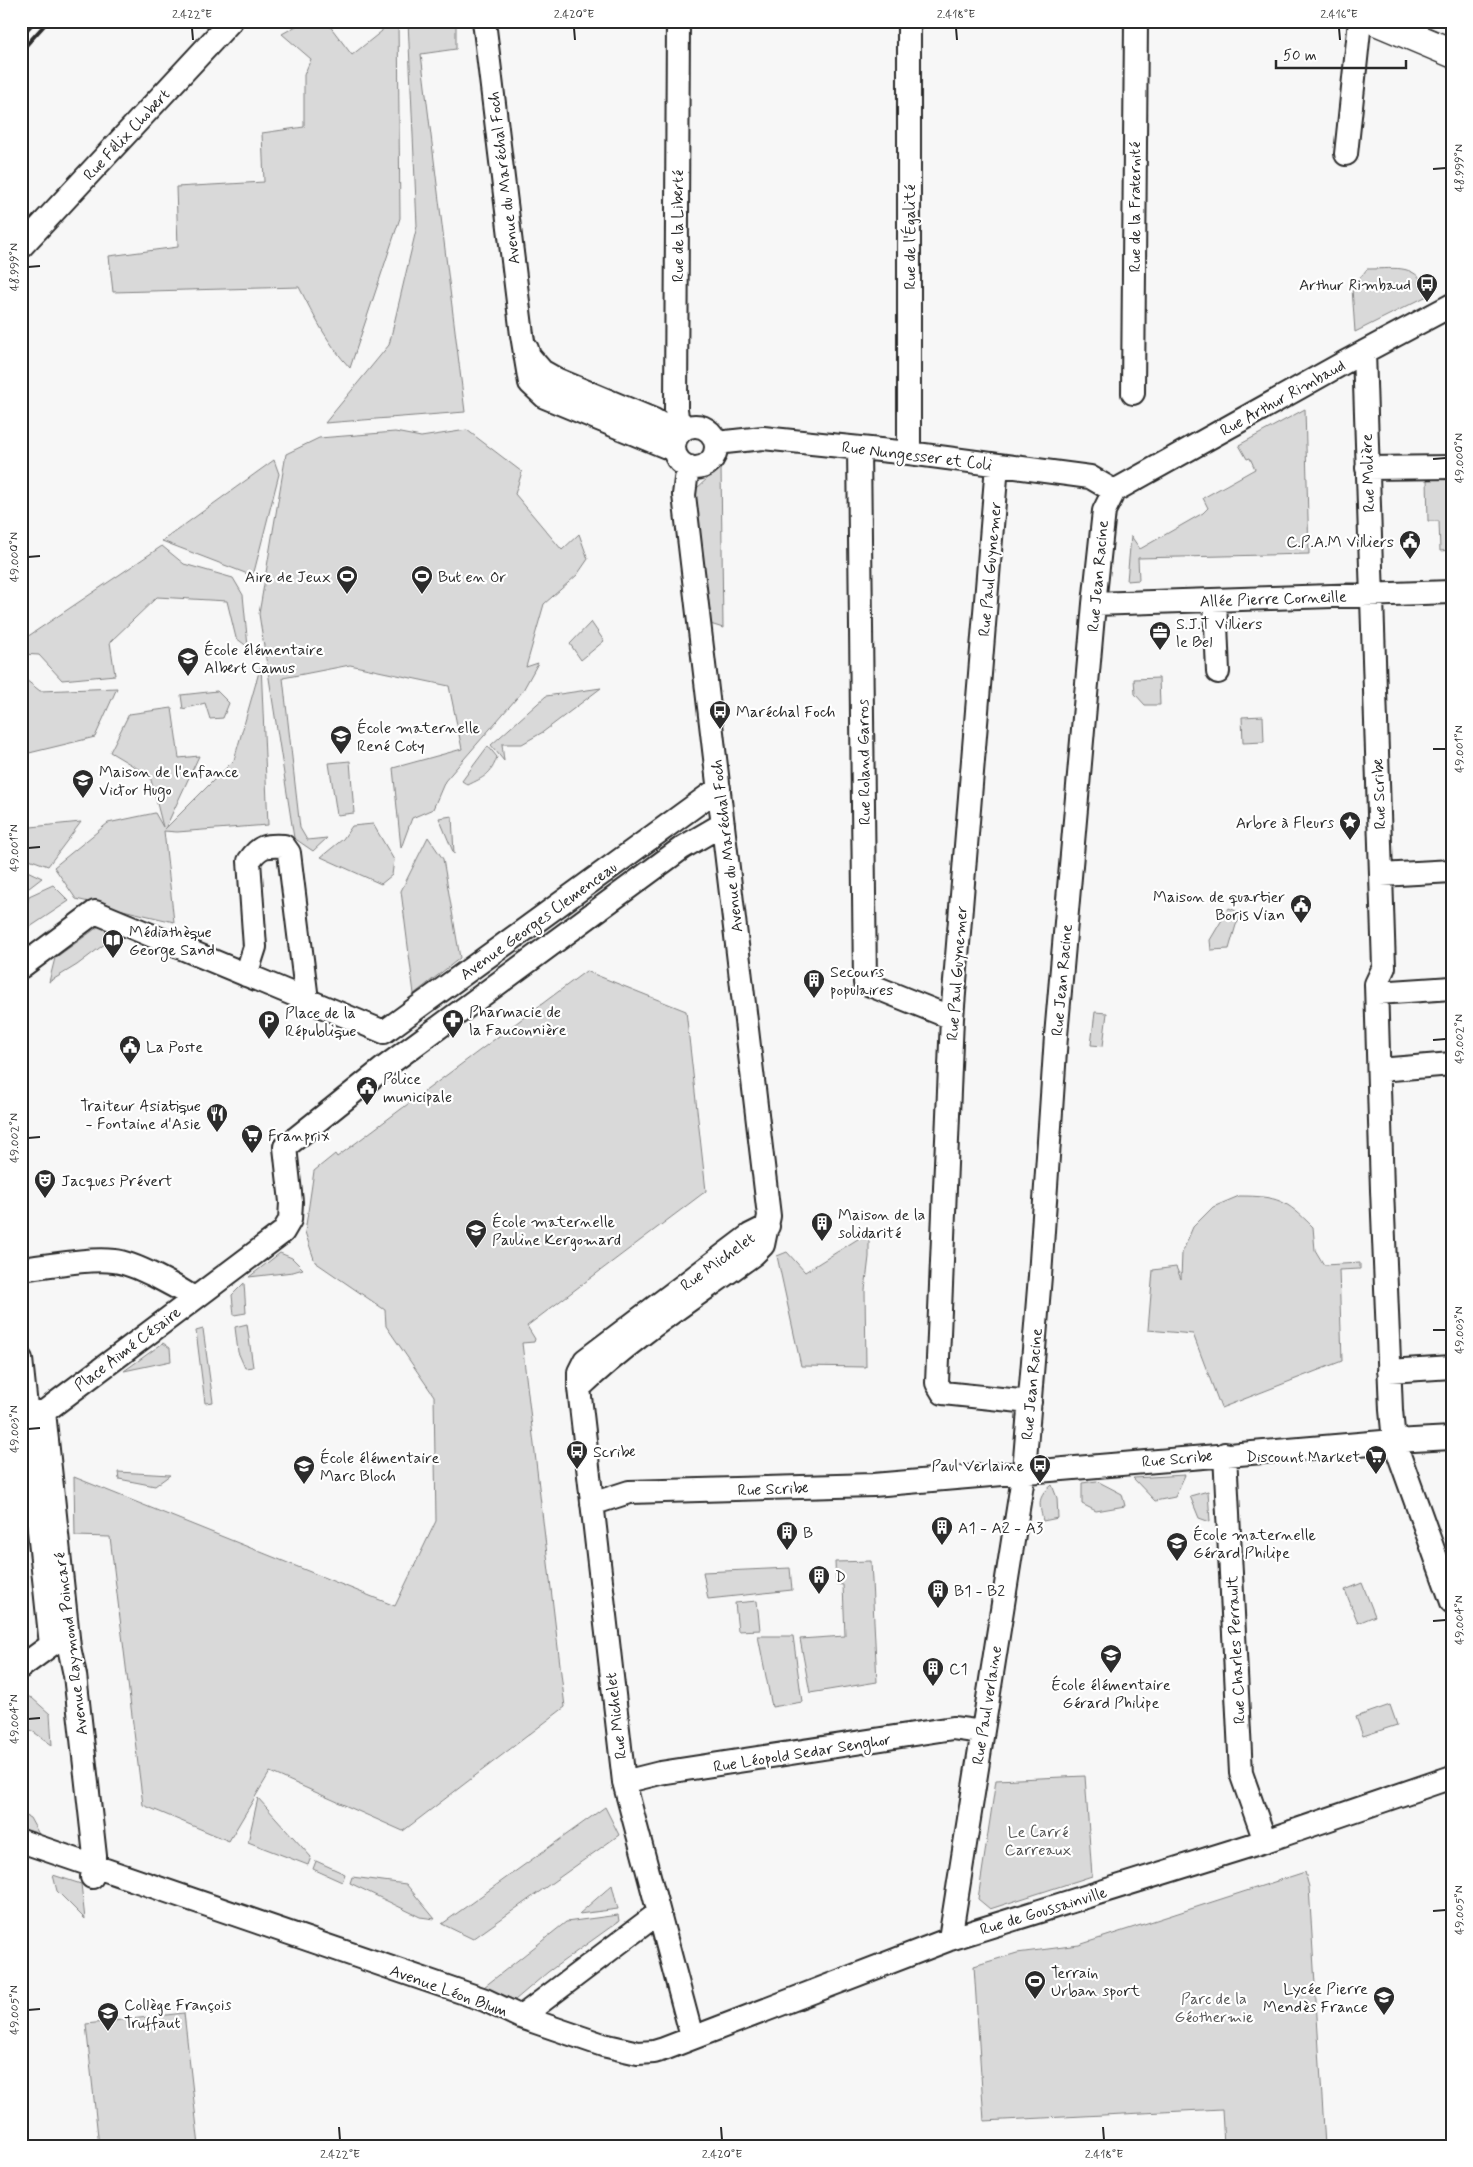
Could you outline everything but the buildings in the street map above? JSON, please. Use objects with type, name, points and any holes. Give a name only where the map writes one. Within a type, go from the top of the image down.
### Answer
[{"type":"main road","points":[[1376,21],[1452,53]]},
{"type":"street","name":"Rue Félix Chobert","points":[[21,247],[231,21]]},
{"type":"street","name":"Avenue du Maréchal Foch","points":[[484,21],[522,335],[529,356],[542,371],[558,380],[654,420],[678,437]]},
{"type":"street","name":"Rue de la Liberté","points":[[678,21],[676,350],[678,437]]},
{"type":"street","name":"Rue de l'Égalité","points":[[909,21],[909,453]]},
{"type":"street","name":"Rue de la Fraternité","points":[[1133,393],[1136,21]]},
{"type":"street","points":[[1346,154],[1360,21]]},
{"type":"street","name":"Rue Arthur Rimbaud","points":[[1114,491],[1452,305]]},
{"type":"street","name":"Rue Molière","points":[[1364,352],[1372,594]]},
{"type":"street","points":[[692,426],[708,429],[716,443],[716,452],[706,465],[698,468],[690,467],[682,464],[677,458],[678,437],[692,426]]},
{"type":"street","name":"Rue Nungesser et Coli","points":[[716,443],[763,438],[909,453],[1090,478],[1114,491]]},
{"type":"street","name":"Rue Roland Garros","points":[[859,448],[865,983],[952,1018]]},
{"type":"street","name":"Rue Paul Guynemer","points":[[997,465],[952,1018],[937,1383],[943,1393],[1030,1402]]},
{"type":"street","points":[[1367,468],[1452,466]]},
{"type":"street","name":"Avenue du Maréchal Foch","points":[[690,467],[684,495],[768,1200],[768,1226]]},
{"type":"street","name":"Rue Jean Racine","points":[[1024,1471],[1056,1036],[1094,604],[1104,510],[1114,491]]},
{"type":"street","name":"Allée Pierre Corneille","points":[[1094,604],[1452,592]]},
{"type":"street","name":"Rue Scribe","points":[[592,1504],[629,1492],[873,1485],[1394,1441],[1389,1371],[1376,984],[1384,967],[1372,594]]},
{"type":"street","points":[[1215,600],[1218,672]]},
{"type":"street","name":"Avenue Georges Clemenceau","points":[[384,1032],[719,788]]},
{"type":"street","name":"Avenue Georges Clemenceau","points":[[194,1298],[283,1232],[290,1220],[291,1202],[285,1147],[385,1067],[682,848],[723,824]]},
{"type":"street","points":[[246,975],[255,947],[250,861],[256,850],[268,845],[284,846],[289,853],[306,1000]]},
{"type":"street","points":[[1381,874],[1452,871]]},
{"type":"street","points":[[21,967],[95,912],[384,1032],[385,1067]]},
{"type":"street","points":[[1377,993],[1452,988]]},
{"type":"street","points":[[1379,1070],[1452,1064]]},
{"type":"street","name":"Rue Michelet","points":[[692,2037],[657,1914],[624,1782],[578,1388],[579,1372],[585,1360],[750,1235],[768,1226]]},
{"type":"street","name":"Place Aimé Césaire","points":[[21,1269],[113,1261],[122,1262],[194,1298],[36,1412]]},
{"type":"street","points":[[21,1359],[36,1412]]},
{"type":"street","points":[[1389,1371],[1452,1367]]},
{"type":"street","name":"Avenue Raymond Poincaré","points":[[36,1412],[60,1646],[74,1675],[94,1872]]},
{"type":"street","points":[[1452,1438],[1394,1441],[1452,1602]]},
{"type":"street","name":"Rue Charles Perrault","points":[[1225,1454],[1241,1773],[1265,1841]]},
{"type":"street","name":"Rue Paul verlaine","points":[[950,1939],[1024,1471]]},
{"type":"street","points":[[21,1668],[60,1646]]},
{"type":"street","name":"Rue Léopold Sedar Senghor","points":[[624,1782],[660,1773],[953,1728],[982,1732]]},
{"type":"street","name":"Rue de Goussainville","points":[[638,2053],[654,2052],[950,1939],[1265,1841],[1452,1777]]},
{"type":"street","name":"Avenue Léon Blum","points":[[21,1841],[94,1872],[482,2011],[521,2017],[603,2045],[638,2053]]},
{"type":"street","name":"Avenue Léon Blum","points":[[21,1852],[94,1872]]},
{"type":"street","points":[[521,2017],[657,1914]]},
{"type":"green space","points":[[305,21],[326,21],[352,55],[382,31],[382,21],[398,21],[400,218],[350,368],[328,339],[299,287],[113,292],[109,256],[178,247],[176,187],[264,182],[262,133],[304,127],[304,75],[311,59],[282,34]]},
{"type":"green space","points":[[408,21],[456,21],[456,49],[421,54],[465,412],[325,423],[389,345],[417,226]]},
{"type":"green space","points":[[1449,195],[1452,195],[1452,283]]},
{"type":"green space","points":[[1397,268],[1412,272],[1425,284],[1431,294],[1355,332],[1352,288],[1367,269]]},
{"type":"green space","points":[[1305,409],[1309,554],[1138,558],[1139,580],[1127,581],[1131,536],[1140,549],[1203,513],[1208,508],[1203,498],[1255,469],[1250,458],[1247,459],[1239,445]]},
{"type":"green space","points":[[467,430],[522,472],[515,494],[562,550],[579,534],[588,559],[577,575],[544,604],[526,667],[538,663],[522,692],[445,781],[433,809],[412,818],[401,848],[393,768],[462,749],[449,686],[350,665],[283,678],[300,828],[307,840],[327,838],[313,851],[294,838],[259,614],[286,454],[319,438],[395,432],[421,437]]},
{"type":"green space","points":[[274,460],[279,474],[253,576],[162,541]]},
{"type":"green space","points":[[721,466],[723,628],[704,622],[694,539],[696,489]]},
{"type":"green space","points":[[1449,472],[1452,550],[1440,551],[1439,521],[1428,521],[1427,479],[1420,479],[1420,474]]},
{"type":"green space","points":[[162,546],[184,564],[233,578],[243,595],[248,647],[236,638],[227,601],[157,597],[110,642],[115,675],[62,680],[39,655],[21,654],[21,641]]},
{"type":"green space","points":[[591,622],[604,641],[581,660],[570,644]]},
{"type":"green space","points":[[261,665],[268,825],[177,832],[164,831],[174,922],[76,899],[54,867],[108,823],[155,813],[163,827],[150,776],[110,752],[129,714],[172,708],[179,758],[199,756],[165,829],[234,760]]},
{"type":"green space","points":[[21,676],[40,691],[117,688],[95,737],[21,755]]},
{"type":"green space","points":[[1159,678],[1160,705],[1145,705],[1135,694],[1134,679]]},
{"type":"green space","points":[[601,688],[543,732],[522,744],[502,744],[504,761],[491,745],[546,696]]},
{"type":"green space","points":[[217,691],[229,703],[223,718],[210,719],[205,703],[183,709],[181,695]]},
{"type":"green space","points":[[1263,716],[1264,742],[1243,743],[1242,717]]},
{"type":"green space","points":[[488,746],[497,757],[495,763],[486,775],[468,785],[462,781]]},
{"type":"green space","points":[[350,761],[354,813],[337,815],[329,763]]},
{"type":"green space","points":[[452,816],[454,854],[439,818]]},
{"type":"green space","points":[[81,822],[48,866],[21,856],[21,828]]},
{"type":"green space","points":[[373,824],[394,860],[392,875],[381,884],[321,857],[343,839],[352,826]]},
{"type":"green space","points":[[428,837],[443,859],[460,958],[414,994],[401,891]]},
{"type":"green space","points":[[21,868],[42,878],[29,888],[21,886]]},
{"type":"green space","points":[[53,885],[69,901],[21,933],[29,896]]},
{"type":"green space","points":[[1229,908],[1243,914],[1236,925],[1229,949],[1211,950],[1210,940]]},
{"type":"green space","points":[[102,924],[110,940],[77,965],[49,982],[55,958]]},
{"type":"green space","points":[[586,971],[686,1011],[706,1191],[527,1326],[535,1339],[534,1342],[522,1343],[565,1707],[403,1831],[270,1772],[229,1841],[143,1805],[110,1537],[75,1536],[74,1477],[395,1606],[436,1521],[434,1396],[386,1326],[385,1310],[315,1262],[305,1232],[314,1171],[335,1154],[337,1157]]},
{"type":"green space","points":[[1095,1012],[1107,1013],[1103,1046],[1091,1045]]},
{"type":"green space","points":[[1239,1196],[1263,1197],[1288,1205],[1313,1227],[1315,1250],[1324,1265],[1360,1263],[1360,1269],[1339,1270],[1342,1361],[1221,1408],[1193,1334],[1148,1330],[1153,1270],[1176,1267],[1181,1279],[1182,1253],[1193,1227],[1213,1207]]},
{"type":"green space","points":[[869,1232],[869,1257],[865,1290],[866,1367],[801,1366],[777,1256],[787,1252],[805,1272]]},
{"type":"green space","points":[[280,1253],[292,1258],[303,1269],[293,1272],[249,1277]]},
{"type":"green space","points":[[244,1283],[246,1313],[234,1315],[232,1295]]},
{"type":"green space","points":[[247,1324],[253,1367],[245,1368],[238,1352],[235,1327]]},
{"type":"green space","points":[[203,1329],[213,1402],[205,1403],[196,1331]]},
{"type":"green space","points":[[163,1343],[170,1348],[171,1361],[124,1371]]},
{"type":"green space","points":[[118,1472],[170,1475],[155,1486],[119,1479]]},
{"type":"green space","points":[[1185,1475],[1175,1497],[1155,1501],[1133,1478]]},
{"type":"green space","points":[[1097,1481],[1122,1494],[1125,1506],[1096,1511],[1082,1504],[1082,1483]]},
{"type":"green space","points":[[1052,1485],[1057,1498],[1058,1518],[1043,1521],[1040,1501],[1044,1493]]},
{"type":"green space","points":[[1208,1491],[1210,1522],[1199,1518],[1190,1496]]},
{"type":"green space","points":[[871,1561],[877,1682],[810,1693],[800,1639],[845,1636],[843,1585],[836,1584],[835,1562]]},
{"type":"green space","points":[[790,1568],[792,1590],[708,1599],[703,1572]]},
{"type":"green space","points":[[1362,1583],[1375,1616],[1358,1623],[1345,1590]]},
{"type":"green space","points":[[757,1601],[760,1630],[738,1631],[735,1603]]},
{"type":"green space","points":[[758,1636],[793,1636],[802,1702],[772,1707]]},
{"type":"green space","points":[[21,1694],[32,1698],[50,1714],[52,1745],[28,1728],[21,1719]]},
{"type":"green space","points":[[1390,1705],[1397,1725],[1363,1736],[1356,1717]]},
{"type":"green space","name":"Le Carré Carreaux","points":[[1085,1776],[1092,1876],[990,1909],[978,1899],[996,1780]]},
{"type":"green space","points":[[258,1798],[311,1857],[308,1865],[248,1842]]},
{"type":"green space","points":[[605,1807],[619,1835],[473,1939],[442,1924]]},
{"type":"green space","points":[[21,1813],[30,1818],[41,1838],[21,1833]]},
{"type":"green space","points":[[316,1861],[345,1874],[342,1882],[313,1869]]},
{"type":"green space","name":"Parc de la Géothermie","points":[[1305,1872],[1309,1887],[1325,2146],[1224,2146],[1222,2109],[984,2121],[974,1966],[1017,1953],[1079,1945]]},
{"type":"green space","points":[[53,1875],[81,1884],[85,1919],[57,1891]]},
{"type":"green space","points":[[352,1877],[406,1884],[435,1919],[420,1917],[350,1883]]},
{"type":"green space","points":[[612,1885],[618,1909],[579,1914]]},
{"type":"green space","points":[[618,1915],[619,1921],[548,1972],[515,2000],[484,1987],[566,1922]]},
{"type":"green space","points":[[184,2013],[199,2146],[99,2146],[86,2024]]},
{"type":"railway","points":[[21,36],[35,21]]},
{"type":"railway","points":[[21,51],[48,21]]},
{"type":"place","name":"Arthur Rimbaud","points":[[1427,303]]},
{"type":"place","name":"C.P.A.M Villiers","points":[[1410,560]]},
{"type":"place","name":"Aire de Jeux","points":[[347,595]]},
{"type":"place","name":"But en Or","points":[[422,595]]},
{"type":"place","name":"S.J.T Villiers le Bel","points":[[1160,651]]},
{"type":"place","name":"École élémentaire Albert Camus","points":[[188,677]]},
{"type":"place","name":"Maréchal Foch","points":[[720,730]]},
{"type":"place","name":"École maternelle René Coty","points":[[341,755]]},
{"type":"place","name":"Maison de l'enfance Victor Hugo","points":[[83,799]]},
{"type":"place","name":"Arbre à Fleurs","points":[[1350,841]]},
{"type":"place","name":"Maison de quartier Boris Vian","points":[[1301,924]]},
{"type":"place","name":"Médiathèque George Sand","points":[[113,959]]},
{"type":"place","name":"Secours populaires","points":[[814,999]]},
{"type":"place","name":"Pharmacie de la Fauconnière","points":[[453,1039]]},
{"type":"place","name":"Place de la République","points":[[269,1040]]},
{"type":"place","name":"La Poste","points":[[130,1065]]},
{"type":"place","name":"Police municipale","points":[[367,1106]]},
{"type":"place","name":"Traiteur Asiatique - Fontaine d'Asie","points":[[217,1133]]},
{"type":"place","name":"Franprix","points":[[252,1154]]},
{"type":"place","name":"Jacques Prévert","points":[[45,1199]]},
{"type":"place","name":"Maison de la solidarité","points":[[822,1242]]},
{"type":"place","name":"École maternelle Pauline Kergomard","points":[[476,1249]]},
{"type":"place","name":"Scribe","points":[[577,1470]]},
{"type":"place","name":"Discount Market","points":[[1376,1475]]},
{"type":"place","name":"Paul Verlaine","points":[[1040,1484]]},
{"type":"place","name":"École élémentaire Marc Bloch","points":[[304,1485]]},
{"type":"place","name":"A1 - A2 - A3","points":[[942,1546]]},
{"type":"place","name":"B","points":[[787,1551]]},
{"type":"place","name":"École maternelle Gérard Philipe","points":[[1177,1562]]},
{"type":"place","name":"D","points":[[819,1595]]},
{"type":"place","name":"B1 - B2","points":[[938,1609]]},
{"type":"place","name":"École élémentaire Gérard Philipe","points":[[1111,1674]]},
{"type":"place","name":"C1","points":[[933,1687]]},
{"type":"place","name":"Terrain Urban sport","points":[[1035,2000]]},
{"type":"place","name":"Lycée Pierre Mendès France","points":[[1384,2016]]},
{"type":"place","name":"Collège François Truffaut","points":[[108,2032]]}]
